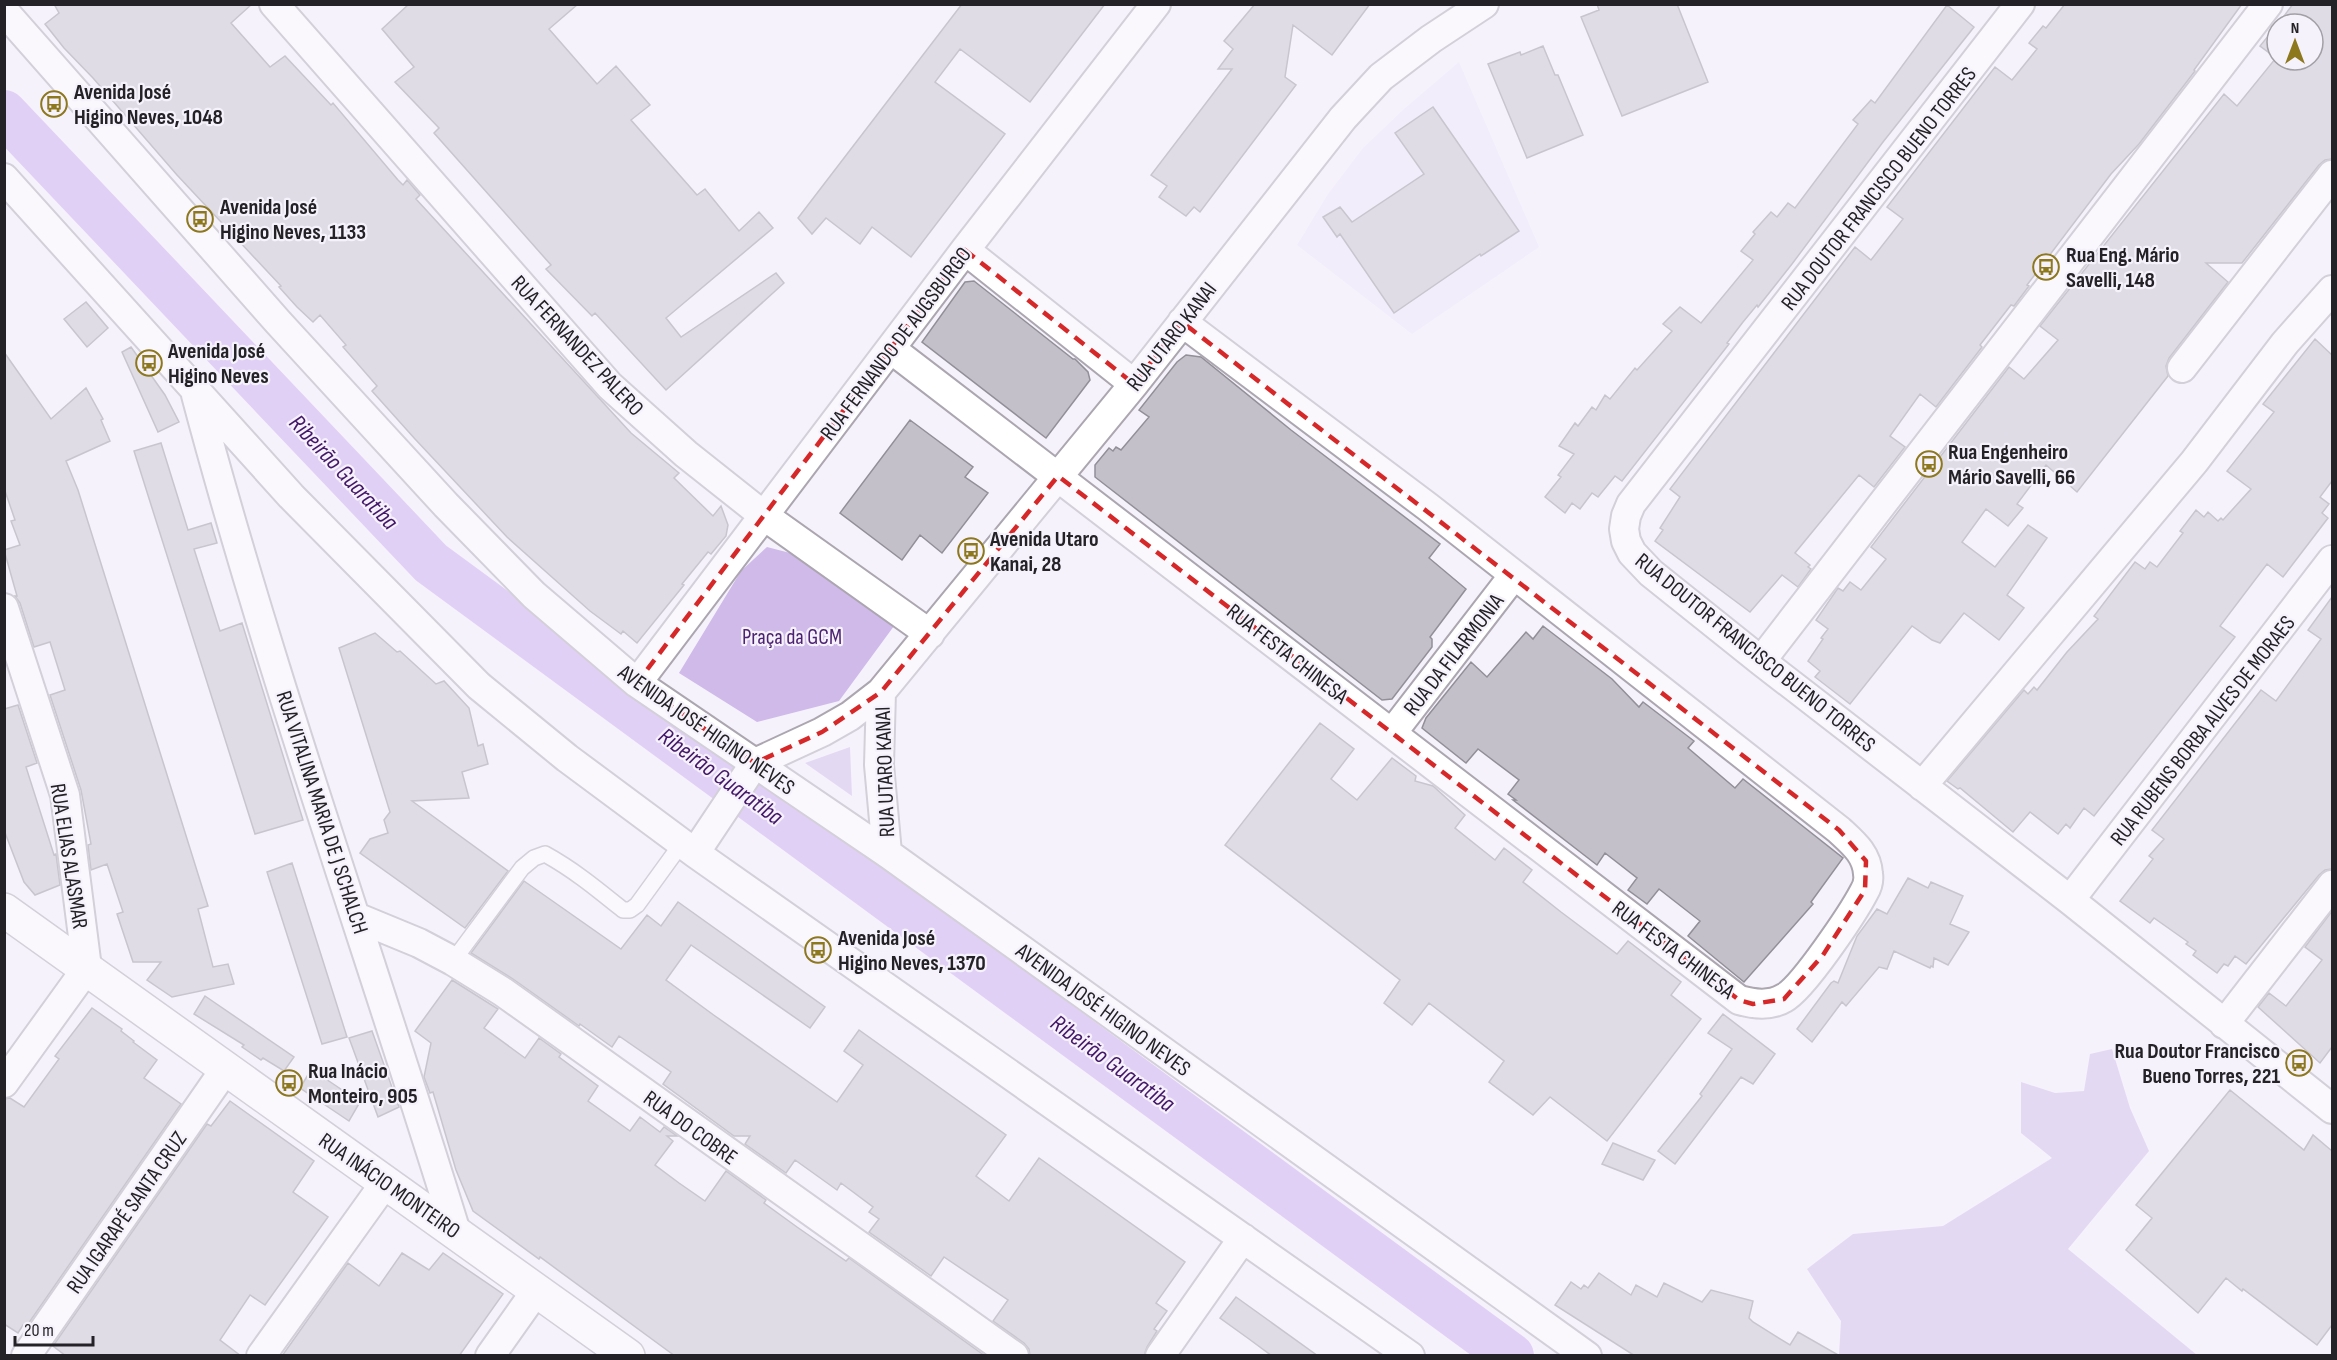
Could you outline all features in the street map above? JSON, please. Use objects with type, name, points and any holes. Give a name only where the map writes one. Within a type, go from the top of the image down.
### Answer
[{"type":"street","name":"RUA FERNANDEZ PALERO","points":[[273,4],[610,386],[686,454],[763,515],[930,634]]},
{"type":"street","name":"RUA FERNANDO DE AUGSBURGO","points":[[637,683],[965,250],[1156,4]]},
{"type":"street","name":"RUA UTARO KANAI","points":[[755,764],[850,716],[881,692],[1134,384],[1343,118],[1381,77],[1431,39],[1484,4]]},
{"type":"street","name":"RUA DOUTOR FRANCISCO BUENO TORRES","points":[[2020,4],[1631,504],[1624,529],[1632,554],[1652,573],[1761,661],[2070,900],[2332,1109]]},
{"type":"street","points":[[1761,661],[2268,4]]},
{"type":"street","name":"AVENIDA JOSÉ HIGINO NEVES","points":[[12,11],[278,322],[446,505],[534,595],[637,683],[887,853],[1587,1356]]},
{"type":"street","points":[[2182,368],[2332,175]]},
{"type":"street","points":[[4,178],[291,496],[478,686],[567,758],[696,842],[1243,1238],[1410,1356]]},
{"type":"street","points":[[965,250],[1134,384]]},
{"type":"street","points":[[1922,786],[2194,462],[2285,343],[2332,290]]},
{"type":"street","name":"RUA FESTA CHINESA","points":[[891,349],[1740,1000],[1753,1004],[1784,999],[1796,989],[1823,954],[1865,890],[1869,877],[1866,861],[1857,846],[1514,575],[1182,322]]},
{"type":"street","name":"RUA VITALINA MARIA DE J SCHALCH","points":[[195,391],[228,517],[456,1232]]},
{"type":"street","name":"RUA RUBENS BORBA ALVES DE MORAES","points":[[2070,900],[2332,560]]},
{"type":"street","name":"RUA DA FILARMONIA","points":[[1392,733],[1514,575]]},
{"type":"street","name":"RUA ELIAS ALASMAR","points":[[4,609],[65,795],[87,968]]},
{"type":"street","name":"RUA UTARO KANAI","points":[[881,692],[879,765],[887,853]]},
{"type":"street","points":[[696,842],[755,764]]},
{"type":"street","points":[[2224,1024],[2332,885]]},
{"type":"street","name":"RUA INÁCIO MONTEIRO","points":[[4,910],[628,1356]]},
{"type":"street","name":"RUA DO COBRE","points":[[356,917],[419,943],[503,992],[1014,1356]]},
{"type":"street","points":[[4,1083],[87,968]]},
{"type":"street","name":"RUA IGARAPÉ SANTA CRUZ","points":[[26,1356],[226,1068]]},
{"type":"street","points":[[261,1356],[385,1183]]},
{"type":"street","points":[[1161,1356],[1243,1238]]},
{"type":"street","points":[[490,1356],[536,1291]]},
{"type":"lane","points":[[453,961],[522,868],[534,858],[545,854],[600,890],[623,910],[630,910],[638,905],[696,842]]},
{"type":"highlighted area","points":[[965,250],[1134,384],[1182,322],[1839,830],[1866,861],[1865,890],[1823,955],[1784,999],[1753,1004],[1739,1000],[1058,476],[881,692],[822,732],[755,763],[637,683]]},
{"type":"shaded area","points":[[1459,62],[1539,247],[1412,334],[1297,245],[1328,194],[1363,148]]},
{"type":"green space","name":"Praça da GCM","points":[[767,547],[790,553],[825,567],[894,626],[839,701],[757,722],[679,673],[741,571]]},
{"type":"green space","points":[[850,747],[852,796],[805,763]]},
{"type":"green space","points":[[2112,1049],[2130,1108],[2149,1151],[2068,1249],[2197,1355],[1839,1355],[1841,1321],[1807,1269],[1853,1234],[1943,1226],[2052,1158],[2021,1133],[2021,1082],[2055,1093],[2084,1091],[2090,1054]]},
{"type":"building","points":[[54,4],[252,4],[231,23],[270,67],[285,56],[331,105],[333,103],[398,180],[403,185],[407,180],[420,195],[416,199],[631,433],[679,473],[674,478],[713,516],[721,506],[728,525],[726,536],[711,554],[708,552],[637,643],[623,631],[621,634],[590,611],[507,537],[415,439],[372,391],[377,386],[343,347],[346,345],[320,315],[313,322],[297,307],[279,287],[281,286],[177,175],[64,48],[45,24],[59,13]]},
{"type":"building","points":[[409,4],[578,4],[549,29],[597,84],[616,66],[650,105],[631,120],[697,195],[705,189],[739,231],[759,212],[773,228],[666,318],[681,337],[776,273],[784,283],[666,390],[595,313],[592,316],[546,269],[551,265],[434,133],[439,128],[395,82],[414,67],[382,29]]},
{"type":"building","points":[[962,4],[1105,4],[1030,102],[960,49],[935,82],[1005,134],[911,257],[872,227],[860,244],[826,218],[812,234],[798,218]]},
{"type":"building","points":[[1255,4],[1370,4],[1332,55],[1293,25],[1285,77],[1296,85],[1200,212],[1194,207],[1186,216],[1159,197],[1167,186],[1151,175],[1232,69],[1218,69],[1233,49],[1224,41]]},
{"type":"building","points":[[1597,4],[1677,4],[1708,82],[1622,116],[1581,17],[1599,10]]},
{"type":"building","points":[[2065,4],[2242,4],[2195,71],[2139,144],[2111,174],[2027,285],[2029,286],[2014,306],[2011,305],[1980,345],[1982,347],[1936,407],[1920,394],[1890,436],[1905,447],[1874,487],[1859,475],[1795,553],[1810,565],[1808,567],[1811,569],[1798,587],[1782,575],[1750,612],[1655,541],[1663,530],[1660,528],[1680,497],[1670,489],[1855,247],[1871,260],[1903,219],[1887,207],[1995,67],[2012,80],[2037,49],[2029,43],[2043,26],[2046,28]]},
{"type":"building","points":[[2293,4],[2332,4],[2332,159],[2325,160],[2319,165],[2242,263],[2206,263],[2228,282],[2169,358],[2166,366],[2168,376],[2077,492],[2046,465],[2017,504],[2023,508],[2008,526],[1986,509],[1962,542],[1995,567],[2028,525],[2047,538],[2007,595],[2024,608],[1999,640],[1964,613],[1940,643],[1912,626],[1850,704],[1815,677],[1820,671],[1808,661],[1828,629],[1816,620],[1838,588],[1843,591],[1850,582],[1861,590],[1886,559],[1871,547],[2009,367],[2024,379],[2058,340],[2040,326],[2224,94],[2237,106],[2265,72],[2325,72],[2325,12],[2287,12]]},
{"type":"building","points":[[1947,5],[1974,27],[1622,481],[1615,476],[1598,497],[1592,493],[1580,509],[1572,503],[1565,513],[1545,497],[1561,477],[1558,475],[1574,454],[1559,446],[1575,423],[1578,426],[1592,407],[1596,410],[1605,395],[1610,399],[1635,368],[1637,370],[1672,331],[1663,324],[1680,307],[1701,323],[1753,260],[1741,251],[1755,234],[1753,232],[1771,212],[1777,217],[1788,203],[1795,208],[1858,124],[1853,120],[1871,100],[1875,103]]},
{"type":"building","points":[[2265,40],[2265,50],[2260,46]]},
{"type":"building","points":[[1543,46],[1583,135],[1527,158],[1488,64]]},
{"type":"building","points":[[1433,107],[1519,231],[1481,256],[1480,254],[1394,313],[1340,234],[1337,237],[1323,217],[1340,207],[1352,222],[1424,174],[1395,133]]},
{"type":"building","points":[[974,281],[1075,359],[1088,372],[1090,380],[1046,438],[922,342],[965,282]]},
{"type":"building","points":[[86,302],[108,328],[87,347],[64,319]]},
{"type":"building","points":[[2315,339],[2332,355],[2332,481],[2320,497],[2329,504],[2322,513],[2328,518],[2283,577],[2267,564],[2220,626],[2235,637],[2094,816],[2084,808],[2070,828],[2066,824],[2058,834],[2030,812],[2013,832],[1960,788],[1958,789],[1947,781],[2024,690],[2028,694],[2034,687],[2037,690],[2067,652],[2098,619],[2094,616],[2135,562],[2145,569],[2150,562],[2157,567],[2183,533],[2180,531],[2196,510],[2204,517],[2208,512],[2218,521],[2221,518],[2223,520],[2251,489],[2227,471],[2274,412],[2263,404]]},
{"type":"building","points":[[131,347],[165,395],[179,422],[158,432],[122,352]]},
{"type":"building","points":[[4,352],[51,419],[86,388],[103,419],[101,420],[110,441],[66,461],[78,490],[208,906],[198,909],[213,967],[228,964],[234,984],[172,997],[147,980],[161,962],[133,962],[117,914],[123,912],[107,864],[91,870],[88,845],[91,844],[81,790],[50,695],[65,690],[50,642],[34,647],[20,603],[15,596],[17,596],[4,550],[20,545],[11,521],[15,520],[4,488]]},
{"type":"building","points":[[1186,355],[1201,357],[1291,430],[1440,544],[1429,558],[1466,589],[1430,637],[1432,647],[1392,699],[1382,700],[1095,477],[1095,465],[1109,448],[1113,451],[1116,447],[1121,450],[1149,417],[1139,410],[1177,362]]},
{"type":"building","points":[[910,420],[973,467],[965,477],[988,493],[942,553],[920,535],[902,560],[840,513]]},
{"type":"building","points":[[161,443],[188,530],[211,523],[217,543],[194,549],[220,631],[242,623],[303,820],[255,834],[134,451]]},
{"type":"building","points":[[2332,597],[2332,869],[2325,870],[2319,875],[2246,964],[2235,956],[2228,966],[2224,964],[2217,973],[2193,955],[2196,951],[2186,944],[2188,942],[2154,918],[2150,923],[2120,901],[2153,859],[2149,856],[2164,839],[2152,830],[2261,690],[2276,701],[2321,639],[2308,630]]},
{"type":"building","points":[[1543,626],[1612,679],[1639,707],[1643,702],[1694,741],[1688,748],[1735,788],[1743,779],[1843,858],[1811,902],[1813,904],[1744,982],[1688,936],[1700,921],[1659,889],[1647,904],[1628,890],[1637,878],[1605,853],[1597,865],[1513,800],[1516,800],[1508,794],[1519,780],[1478,749],[1466,763],[1422,728],[1426,718],[1471,662],[1487,677],[1526,632],[1533,639]]},
{"type":"building","points":[[375,633],[397,652],[400,651],[436,684],[444,681],[469,708],[478,746],[483,744],[488,764],[462,772],[469,798],[412,801],[508,871],[465,928],[360,853],[370,839],[388,833],[384,820],[390,812],[339,648]]},
{"type":"building","points":[[18,705],[37,763],[26,767],[54,855],[56,854],[60,885],[35,895],[24,882],[4,830],[4,709]]},
{"type":"building","points":[[1320,723],[1354,749],[1331,779],[1357,800],[1392,758],[1416,776],[1415,781],[1433,786],[1465,815],[1455,828],[1495,860],[1504,848],[1532,870],[1523,882],[1561,912],[1617,954],[1628,941],[1681,982],[1671,995],[1701,1019],[1607,1141],[1550,1097],[1533,1115],[1489,1082],[1504,1061],[1429,1003],[1412,1025],[1384,1003],[1400,980],[1225,845]]},
{"type":"building","points":[[292,863],[347,1037],[322,1044],[267,872]]},
{"type":"building","points":[[1908,878],[1928,888],[1931,882],[1963,896],[1950,924],[1969,932],[1948,965],[1934,958],[1933,967],[1930,968],[1894,951],[1887,969],[1879,967],[1846,1006],[1842,1002],[1812,1042],[1797,1029],[1831,983],[1834,981],[1838,983],[1857,936],[1877,909],[1887,914]]},
{"type":"building","points":[[524,881],[621,949],[647,915],[661,926],[678,902],[825,1007],[810,1028],[691,945],[666,980],[715,1016],[837,1102],[863,1065],[844,1051],[859,1030],[1006,1135],[976,1176],[1009,1201],[1039,1158],[1185,1262],[1156,1303],[1167,1311],[1154,1329],[1157,1331],[1144,1356],[1030,1356],[1029,1349],[1024,1343],[993,1321],[1008,1300],[944,1257],[931,1276],[869,1232],[879,1219],[869,1212],[873,1207],[841,1183],[837,1190],[795,1160],[786,1173],[745,1144],[750,1136],[734,1136],[663,1084],[671,1072],[619,1036],[612,1047],[471,953]]},
{"type":"building","points":[[2332,911],[2332,1047],[2320,1063],[2258,1007],[2269,993],[2286,1006],[2322,960],[2305,947]]},
{"type":"building","points":[[452,980],[498,1009],[484,1028],[525,1058],[539,1038],[561,1054],[559,1057],[598,1086],[588,1101],[630,1131],[640,1117],[660,1132],[664,1127],[677,1136],[667,1136],[673,1141],[655,1165],[679,1183],[705,1201],[726,1171],[766,1200],[764,1203],[797,1227],[846,1261],[849,1258],[985,1356],[675,1356],[473,1211],[456,1170],[433,1092],[430,1093],[424,1077],[431,1043],[415,1031]]},
{"type":"building","points":[[205,996],[294,1057],[284,1071],[263,1058],[261,1060],[242,1047],[244,1045],[194,1014]]},
{"type":"building","points":[[92,1008],[122,1029],[121,1031],[133,1042],[157,1060],[144,1078],[181,1104],[26,1327],[23,1325],[18,1333],[4,1324],[4,1099],[10,1098],[24,1107],[59,1059],[55,1056]]},
{"type":"building","points":[[1723,1014],[1775,1054],[1753,1084],[1741,1077],[1675,1164],[1658,1151],[1702,1096],[1700,1094],[1732,1049],[1708,1033]]},
{"type":"building","points":[[372,1031],[399,1107],[378,1117],[349,1038]]},
{"type":"building","points":[[308,1067],[360,1102],[349,1121],[300,1088],[309,1073]]},
{"type":"building","points":[[2230,1090],[2304,1150],[2313,1135],[2332,1151],[2332,1325],[2317,1345],[2226,1278],[2198,1313],[2126,1250],[2152,1218],[2136,1205]]},
{"type":"building","points":[[230,1101],[314,1161],[293,1192],[328,1217],[265,1305],[250,1295],[220,1340],[241,1356],[66,1356],[53,1346],[207,1124],[211,1126]]},
{"type":"building","points":[[1613,1143],[1655,1160],[1643,1180],[1602,1164]]},
{"type":"building","points":[[402,1253],[429,1270],[443,1253],[503,1294],[459,1356],[282,1356],[348,1263],[379,1286]]},
{"type":"building","points":[[1599,1273],[1631,1295],[1636,1285],[1657,1297],[1664,1283],[1702,1302],[1711,1290],[1753,1301],[1749,1318],[1753,1322],[1790,1345],[1798,1332],[1840,1356],[1635,1356],[1555,1305],[1571,1282],[1581,1289],[1584,1285],[1588,1288]]},
{"type":"building","points":[[1236,1297],[1318,1356],[1272,1356],[1220,1318]]},
{"type":"waterway","name":"Ribeirão Guaratiba","points":[[4,113],[431,563],[1511,1356]]},
{"type":"place","name":"Avenida José Higino Neves, 1048","points":[[54,104]]},
{"type":"place","name":"Avenida José Higino Neves, 1133","points":[[200,219]]},
{"type":"place","name":"Rua Eng. Mário Savelli, 148","points":[[2046,267]]},
{"type":"place","name":"Avenida José Higino Neves","points":[[149,363]]},
{"type":"place","name":"Rua Engenheiro Mário Savelli, 66","points":[[1929,464]]},
{"type":"place","name":"Avenida Utaro Kanai, 28","points":[[971,551]]},
{"type":"place","name":"Avenida José Higino Neves, 1370","points":[[818,950]]},
{"type":"place","name":"Rua Doutor Francisco Bueno Torres, 221","points":[[2299,1063]]},
{"type":"place","name":"Rua Inácio Monteiro, 905","points":[[289,1083]]}]
